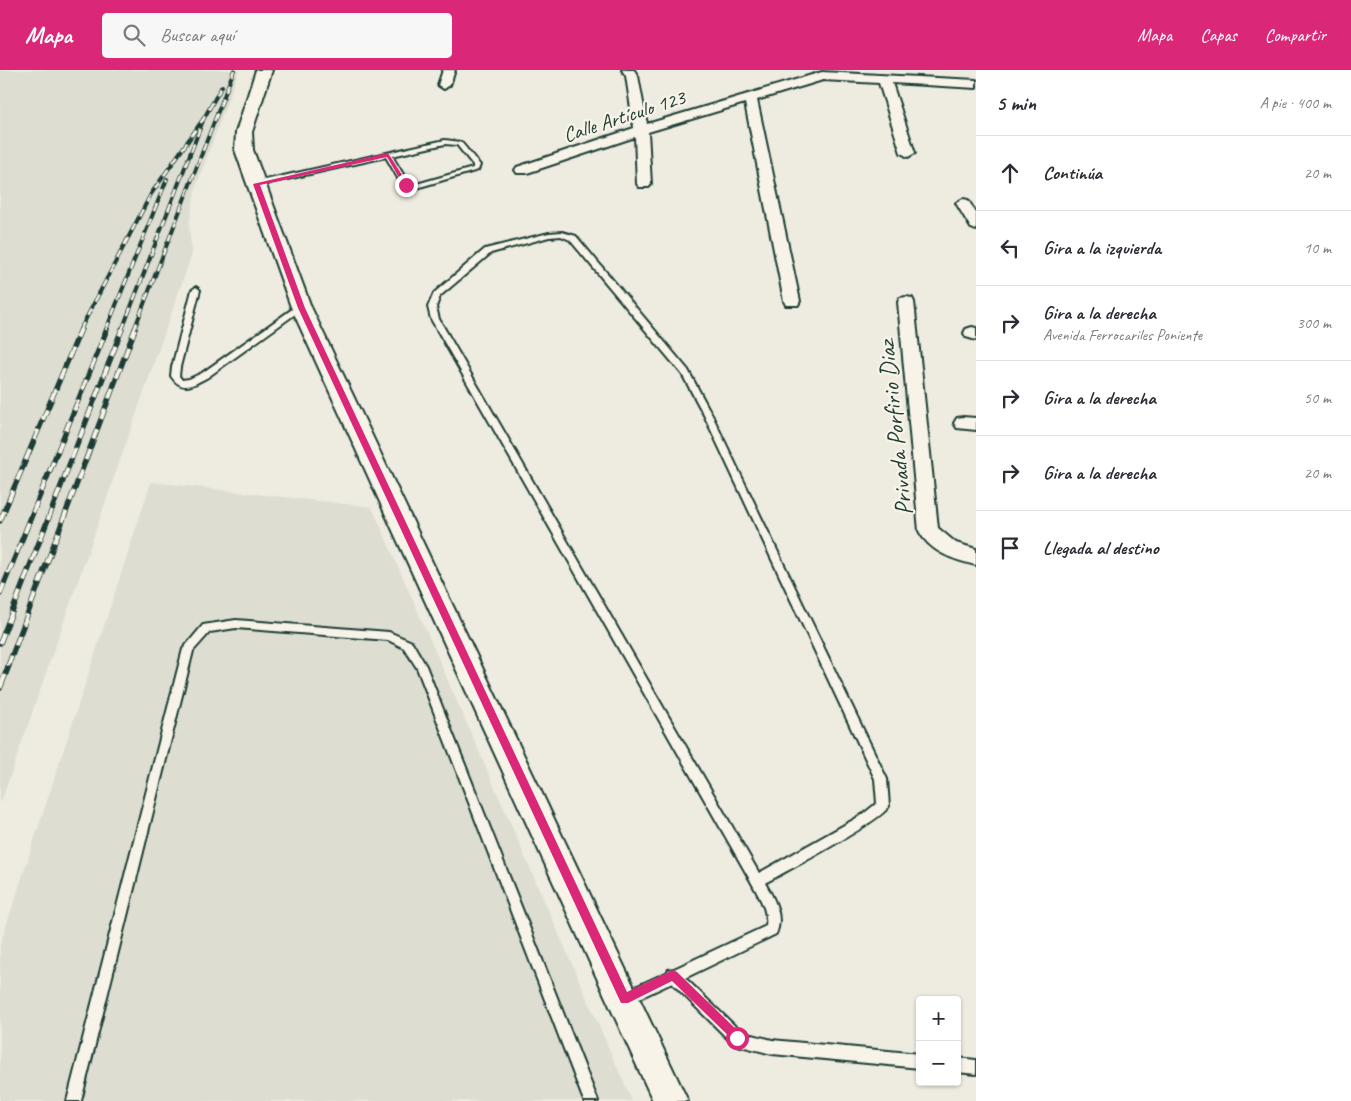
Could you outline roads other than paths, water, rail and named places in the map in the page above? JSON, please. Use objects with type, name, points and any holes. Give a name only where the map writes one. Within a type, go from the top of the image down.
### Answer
[{"type":"street","points":[[264,70],[244,132],[244,150],[301,308],[671,1101]]},
{"type":"street","points":[[444,85],[449,70]]},
{"type":"street","points":[[628,70],[632,76],[640,130],[644,184]]},
{"type":"street","name":"Calle Artículo 123","points":[[522,170],[640,130],[750,98],[820,73],[976,84]]},
{"type":"street","points":[[884,79],[908,153]]},
{"type":"street","points":[[750,98],[792,301]]},
{"type":"street","points":[[963,203],[976,225]]},
{"type":"street","name":"Privada Porfirio Diaz","points":[[906,302],[929,531],[941,545],[976,557]]},
{"type":"lane","points":[[256,184],[388,154],[445,142],[459,142],[477,165],[476,169],[413,187],[406,185],[388,154]]},
{"type":"lane","points":[[624,999],[772,930],[775,920],[772,909],[757,881],[435,319],[432,306],[437,296],[488,251],[549,235],[562,234],[573,238],[685,372],[708,415],[881,778],[883,806],[866,819],[757,881]]},
{"type":"lane","points":[[196,290],[176,367],[175,376],[180,383],[191,382],[205,375],[301,308]]},
{"type":"lane","points":[[74,1101],[188,649],[207,628],[236,624],[390,636],[408,645],[421,666],[591,1101]]},
{"type":"lane","points":[[673,975],[737,1038],[772,1047],[916,1061]]},
{"type":"lane","points":[[961,1065],[976,1067]]},
{"type":"railway","points":[[134,330],[234,70]]},
{"type":"railway","points":[[204,118],[222,86]]},
{"type":"railway","points":[[80,330],[151,194],[204,118]]},
{"type":"railway","points":[[122,330],[204,118]]},
{"type":"railway","points":[[106,330],[167,179]]},
{"type":"railway","points":[[0,521],[81,329]]},
{"type":"railway","points":[[0,594],[107,329]]},
{"type":"railway","points":[[0,643],[122,329]]},
{"type":"railway","points":[[8,666],[135,329]]},
{"type":"railway","points":[[0,688],[9,665]]}]
